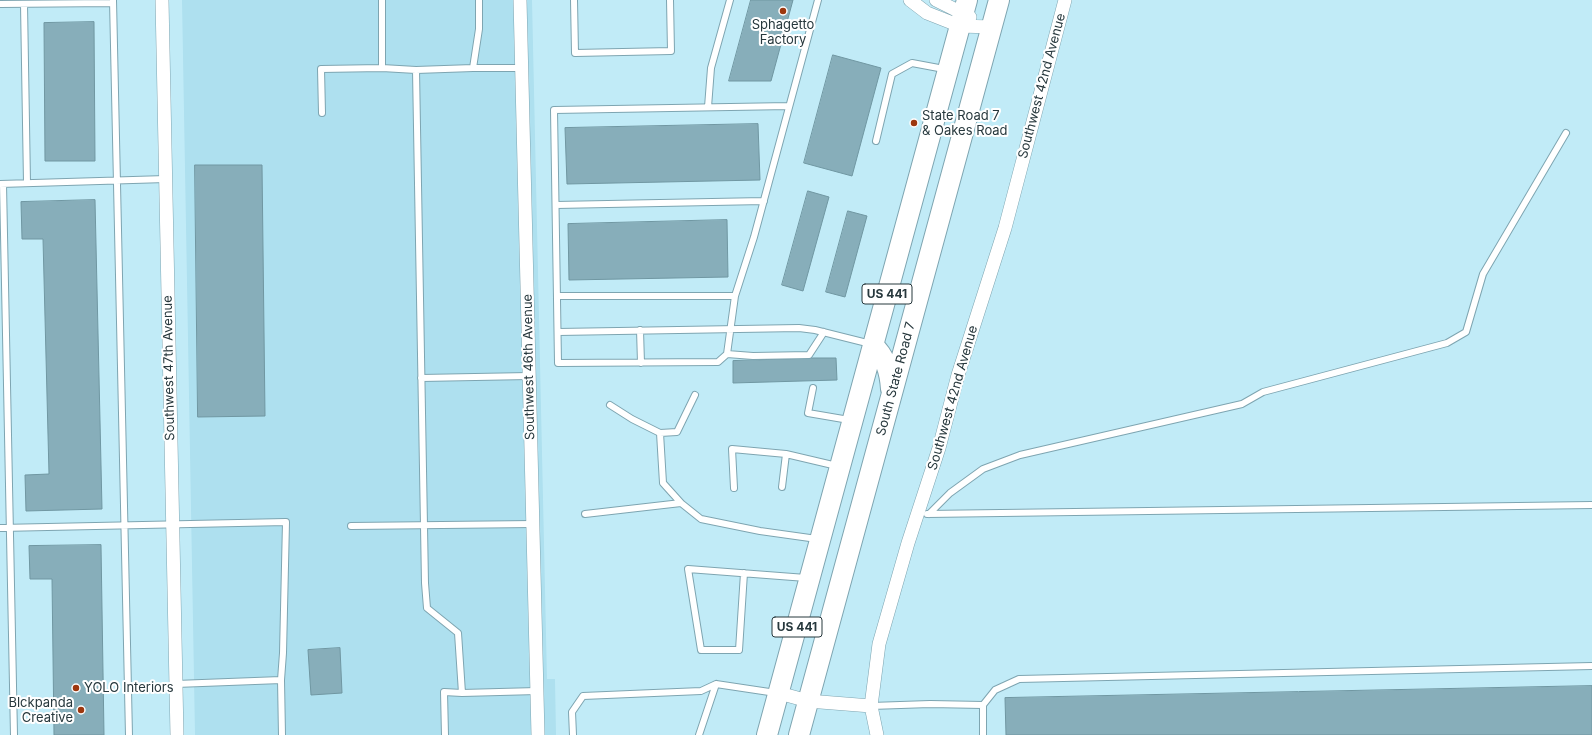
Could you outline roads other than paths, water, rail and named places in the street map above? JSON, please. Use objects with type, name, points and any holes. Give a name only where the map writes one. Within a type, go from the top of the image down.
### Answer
[{"type":"main road","name":"South State Road 7","points":[[799,735],[999,0]]},
{"type":"main road","name":"US 441","points":[[767,735],[963,13]]},
{"type":"main road","points":[[873,345],[881,352],[887,363],[890,378],[891,397]]},
{"type":"street","name":"Southwest 47th Avenue","points":[[162,0],[177,735]]},
{"type":"street","name":"Southwest 46th Avenue","points":[[520,0],[538,735]]},
{"type":"street","points":[[910,0],[927,13],[963,13]]},
{"type":"street","points":[[936,0],[992,27]]},
{"type":"street","name":"Southwest 42nd Avenue","points":[[877,735],[871,706],[879,644],[923,514],[958,375],[1004,228],[1065,0]]},
{"type":"street","points":[[779,693],[808,701],[871,706]]},
{"type":"lane","points":[[382,0],[382,68]]},
{"type":"lane","points":[[473,68],[479,29],[479,0]]},
{"type":"lane","points":[[574,0],[575,53],[671,51],[670,0]]},
{"type":"lane","points":[[708,107],[711,68],[730,0]]},
{"type":"lane","points":[[789,106],[554,110],[558,363],[718,362],[727,354],[735,296],[754,237],[818,0]]},
{"type":"lane","points":[[0,4],[113,1],[130,735]]},
{"type":"lane","points":[[24,4],[27,183]]},
{"type":"lane","points":[[876,141],[892,74],[912,63],[948,70]]},
{"type":"lane","points":[[322,113],[321,69],[382,68],[416,70],[522,68]]},
{"type":"lane","points":[[416,70],[425,583],[427,608],[458,633],[462,693]]},
{"type":"lane","points":[[923,514],[983,469],[1020,455],[1242,404],[1264,392],[1447,343],[1466,332],[1483,274],[1566,133]]},
{"type":"lane","points":[[14,735],[2,184],[166,179]]},
{"type":"lane","points":[[556,205],[764,200]]},
{"type":"lane","points":[[558,296],[735,296]]},
{"type":"lane","points":[[558,332],[799,328],[824,332],[873,345]]},
{"type":"lane","points":[[640,330],[641,363]]},
{"type":"lane","points":[[727,354],[753,356],[809,355],[824,332]]},
{"type":"lane","points":[[421,378],[529,376]]},
{"type":"lane","points":[[813,388],[808,413],[853,421]]},
{"type":"lane","points":[[610,405],[632,419],[660,433],[677,432],[695,396]]},
{"type":"lane","points":[[660,433],[663,483],[681,503],[700,519],[760,531],[821,539]]},
{"type":"lane","points":[[734,488],[732,449],[786,454],[840,466]]},
{"type":"lane","points":[[782,487],[786,454]]},
{"type":"lane","points":[[585,514],[681,503]]},
{"type":"lane","points":[[923,514],[1592,505]]},
{"type":"lane","points":[[0,528],[286,522],[281,680],[282,735]]},
{"type":"lane","points":[[351,526],[533,524]]},
{"type":"lane","points":[[744,573],[739,650],[701,650],[688,569],[744,573],[810,578]]},
{"type":"lane","points":[[983,735],[983,705],[995,690],[1019,679],[1592,666]]},
{"type":"lane","points":[[176,684],[281,680]]},
{"type":"lane","points":[[699,735],[716,684]]},
{"type":"lane","points":[[573,735],[572,712],[583,696],[701,691],[716,684],[779,693]]},
{"type":"lane","points":[[445,735],[444,692],[537,691]]},
{"type":"lane","points":[[871,706],[930,704],[983,705]]},
{"type":"place","name":"Sphagetto Factory","points":[[783,11]]},
{"type":"place","name":"State Road 7 & Oakes Road","points":[[914,123]]},
{"type":"place","name":"YOLO Interiors","points":[[76,688]]},
{"type":"place","name":"Blckpanda Creative","points":[[81,710]]}]
